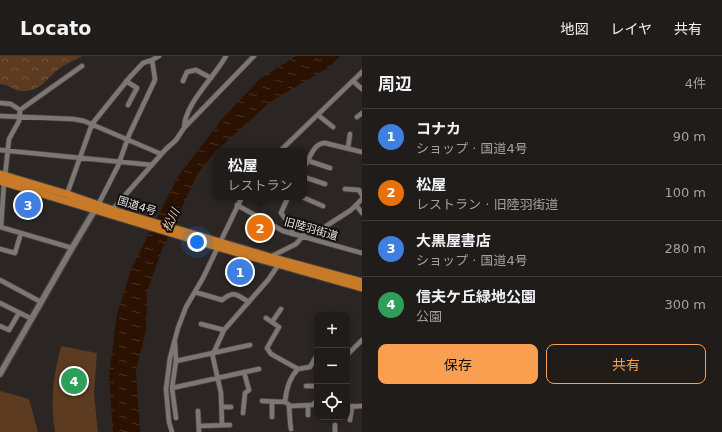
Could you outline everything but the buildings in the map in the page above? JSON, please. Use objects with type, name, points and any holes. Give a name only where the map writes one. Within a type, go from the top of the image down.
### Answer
[{"type":"highway","name":"国道4号","points":[[2,178],[67,194],[97,208]]},
{"type":"highway","name":"国道4号","points":[[2,178],[279,264],[362,288]]},
{"type":"highway","name":"国道4号","points":[[216,244],[362,282]]},
{"type":"street","points":[[67,194],[92,124],[126,81],[143,63],[159,56]]},
{"type":"street","points":[[184,128],[184,122],[187,114],[226,56]]},
{"type":"street","points":[[114,213],[161,154],[176,140],[184,128],[254,56]]},
{"type":"street","points":[[0,374],[2,365],[32,319],[72,248],[97,208],[118,166],[118,161],[155,79],[152,60]]},
{"type":"street","points":[[20,110],[82,66]]},
{"type":"street","points":[[183,81],[187,72],[196,70],[211,78]]},
{"type":"street","points":[[283,148],[362,72]]},
{"type":"street","points":[[126,81],[137,88],[128,105]]},
{"type":"street","points":[[352,81],[362,88]]},
{"type":"street","points":[[0,103],[11,104],[20,110]]},
{"type":"street","points":[[20,110],[19,121],[9,139],[2,178],[1,227],[72,248]]},
{"type":"street","points":[[357,117],[362,113]]},
{"type":"street","points":[[318,115],[333,127]]},
{"type":"street","points":[[0,116],[73,119],[92,124],[161,154]]},
{"type":"street","points":[[348,148],[350,134]]},
{"type":"street","points":[[307,163],[313,151],[321,143],[362,152]]},
{"type":"street","points":[[0,150],[152,165]]},
{"type":"street","points":[[309,161],[330,168]]},
{"type":"street","points":[[307,178],[325,184]]},
{"type":"street","points":[[345,189],[359,190],[362,195]]},
{"type":"street","points":[[307,199],[323,206]]},
{"type":"street","points":[[270,257],[296,244],[306,232],[323,228],[351,210],[362,199]]},
{"type":"street","points":[[172,432],[169,422],[166,389],[170,358],[178,328],[186,307],[195,292],[216,244],[240,200]]},
{"type":"street","points":[[287,200],[281,213],[293,229],[292,234]]},
{"type":"street","name":"旧陸羽街道","points":[[237,205],[283,231],[362,253]]},
{"type":"street","points":[[356,205],[362,212]]},
{"type":"street","points":[[0,249],[15,253],[21,233]]},
{"type":"street","points":[[222,425],[221,393],[213,352],[224,330],[268,280],[279,264]]},
{"type":"street","points":[[0,280],[41,302]]},
{"type":"street","points":[[195,292],[222,300],[228,295],[235,294],[249,302]]},
{"type":"street","points":[[0,303],[32,319]]},
{"type":"street","points":[[272,322],[281,309]]},
{"type":"street","points":[[0,326],[10,330],[19,313]]},
{"type":"street","points":[[266,318],[279,327],[267,348],[271,354],[298,369],[310,367],[314,360]]},
{"type":"street","points":[[201,324],[224,330]]},
{"type":"street","points":[[350,352],[362,340]]},
{"type":"street","points":[[175,341],[176,361],[172,388],[176,418]]},
{"type":"street","points":[[176,361],[250,345]]},
{"type":"street","points":[[172,388],[260,369]]},
{"type":"street","points":[[291,429],[287,403],[287,388],[298,369]]},
{"type":"street","points":[[243,413],[245,393],[249,390],[244,372]]},
{"type":"street","points":[[306,386],[314,386]]},
{"type":"street","points":[[262,401],[287,403],[291,406],[312,405],[314,403]]},
{"type":"street","points":[[272,402],[272,417]]},
{"type":"street","points":[[308,405],[308,415]]},
{"type":"street","points":[[350,406],[362,406]]},
{"type":"street","points":[[222,407],[231,407]]},
{"type":"street","points":[[198,410],[199,432]]},
{"type":"street","points":[[199,426],[230,425]]},
{"type":"street","points":[[335,425],[335,432]]},
{"type":"green space","points":[[0,56],[83,56],[60,68],[40,86],[30,90],[20,91],[0,84]]},
{"type":"green space","points":[[61,346],[97,353],[94,394],[98,432],[55,432],[53,421],[53,389]]},
{"type":"green space","points":[[0,391],[29,399],[38,432],[0,432]]},
{"type":"water","name":"松川","points":[[296,56],[340,56],[329,67],[270,102],[219,148],[213,148],[213,155],[198,173],[163,247],[147,292],[146,331],[136,370],[140,432],[113,432],[109,376],[117,314],[132,267],[179,175],[223,118],[260,79]]},
{"type":"place","name":"大黒屋書店","points":[[28,205]]},
{"type":"place","name":"松屋","points":[[260,228]]},
{"type":"place","name":"コナカ","points":[[240,272]]},
{"type":"place","name":"信夫ケ丘緑地公園","points":[[74,381]]}]
